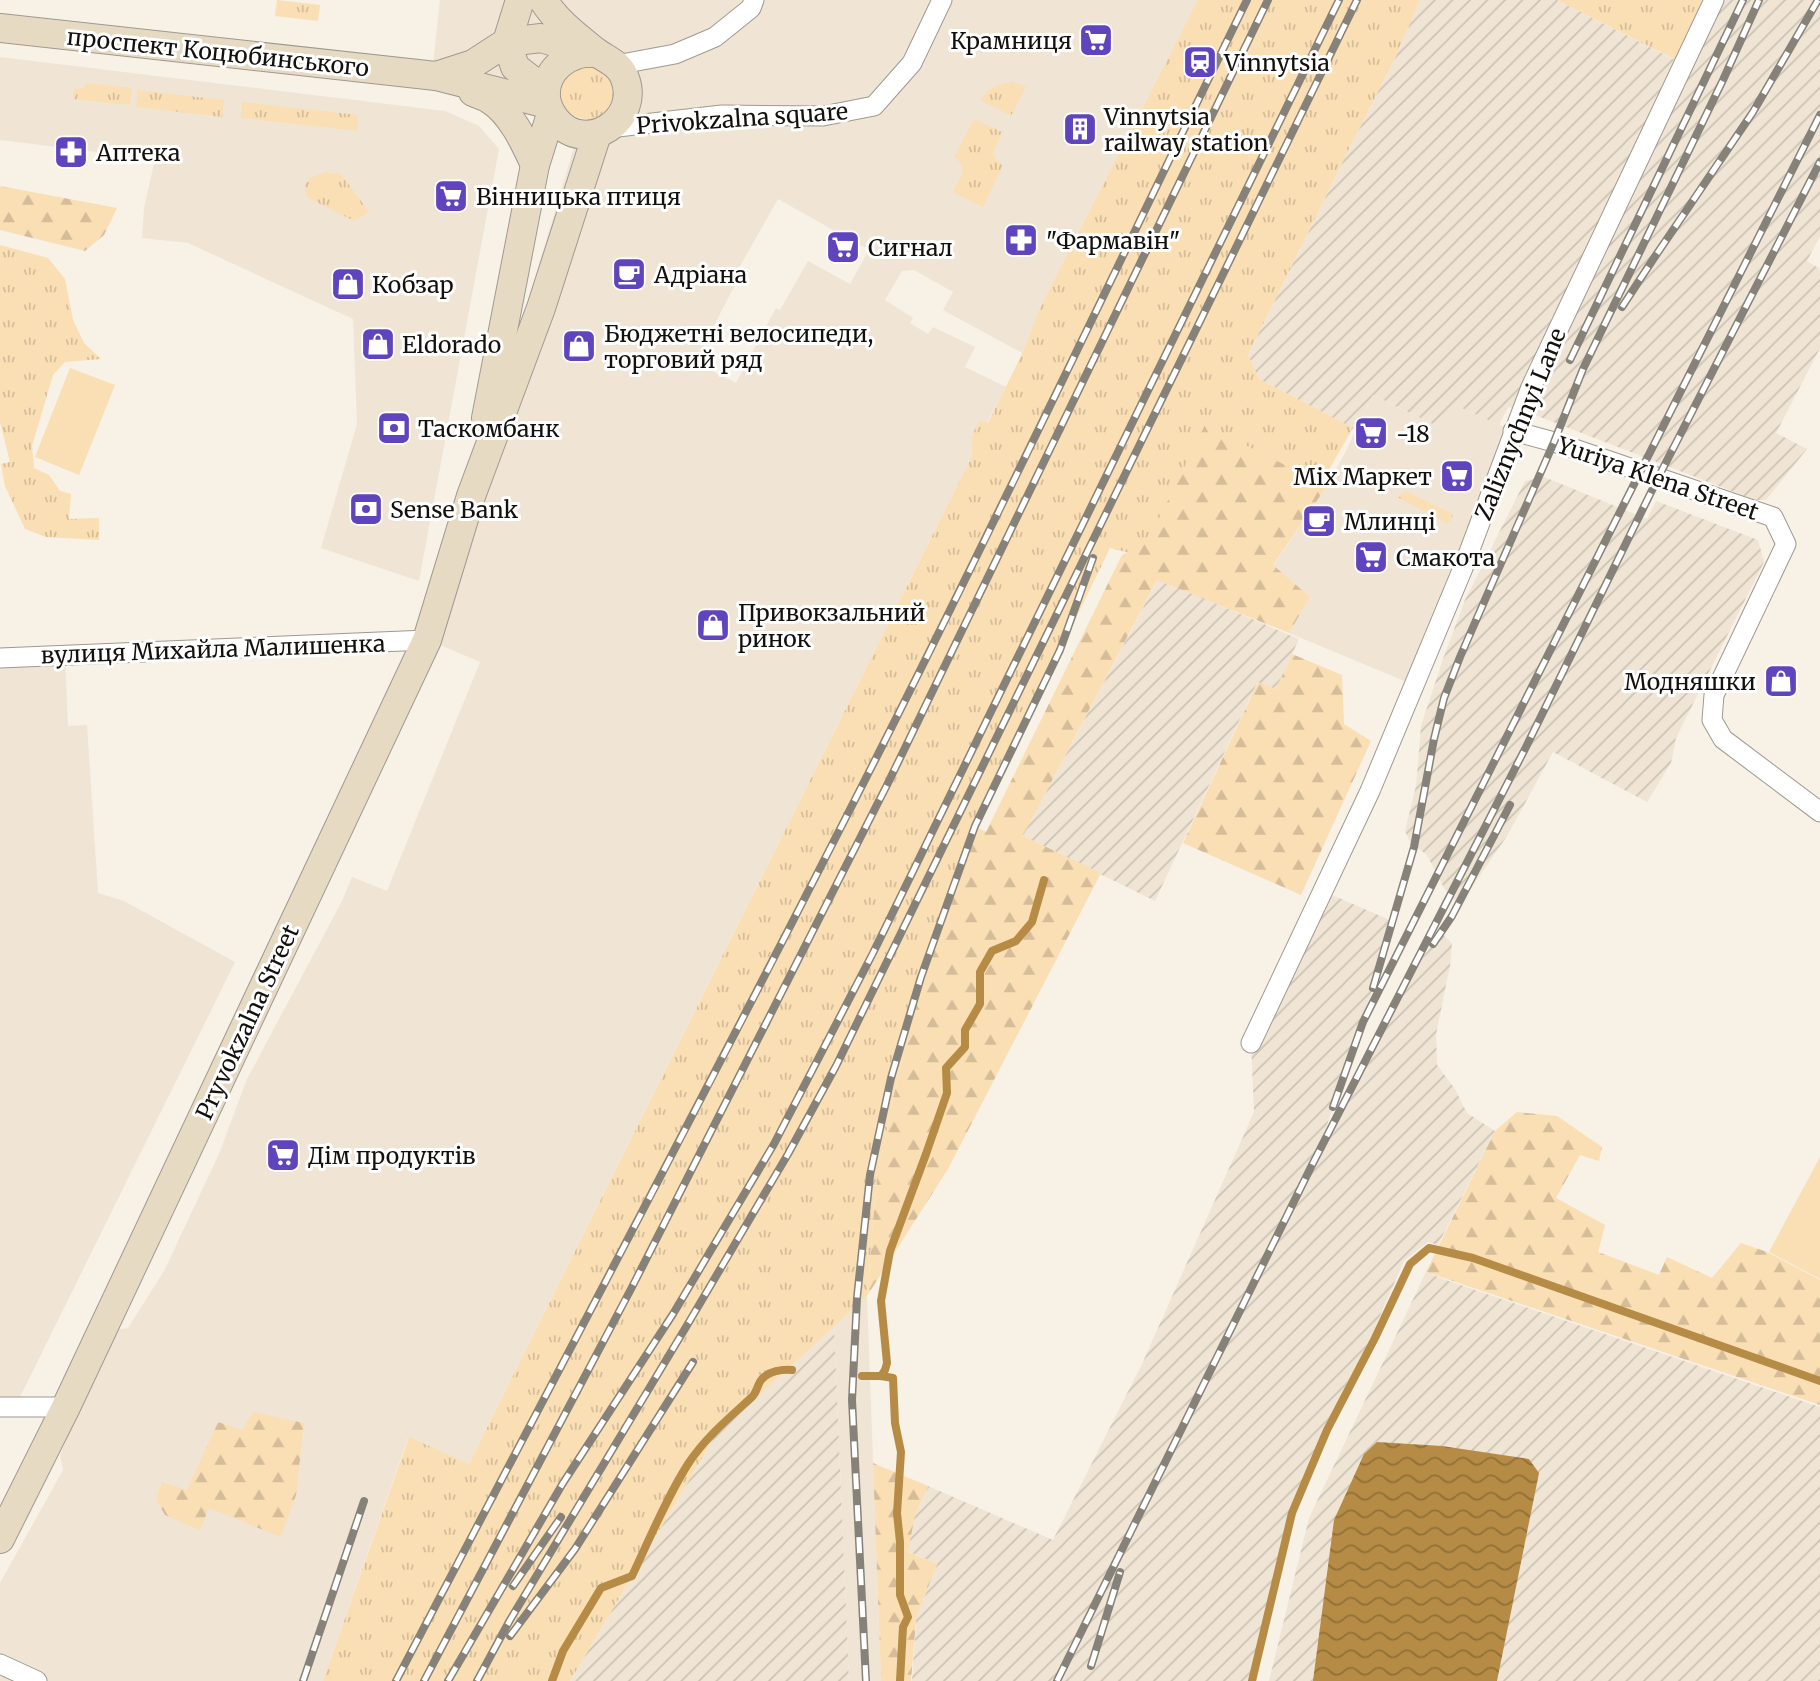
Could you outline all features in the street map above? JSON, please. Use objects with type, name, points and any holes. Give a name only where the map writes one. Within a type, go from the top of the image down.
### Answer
[{"type":"main road","points":[[520,0],[507,42],[515,67],[548,103],[559,124],[582,135],[603,131],[618,120],[625,110],[628,97],[623,73],[601,58],[554,16],[543,0]]},
{"type":"main road","name":"проспект Коцюбинського","points":[[0,28],[436,76]]},
{"type":"main road","points":[[436,76],[473,64],[507,42],[541,38],[601,58]]},
{"type":"main road","points":[[471,496],[548,103],[548,79],[554,68],[575,55],[601,58]]},
{"type":"main road","points":[[436,76],[548,103]]},
{"type":"main road","points":[[436,76],[492,100],[512,121],[535,165]]},
{"type":"main road","points":[[471,496],[603,131]]},
{"type":"main road","name":"Pryvokzalna Street","points":[[0,1539],[66,1407],[427,640],[471,496]]},
{"type":"street","points":[[601,58],[675,54],[715,37],[751,8],[754,0]]},
{"type":"street","name":"Privokzalna square","points":[[603,131],[722,115],[823,116],[874,106],[912,63],[942,0]]},
{"type":"street","name":"Zaliznychnyi Lane","points":[[1251,1044],[1370,791],[1463,568],[1531,387],[1714,0]]},
{"type":"street","name":"Yuriya Klena Street","points":[[1513,431],[1554,442],[1773,517],[1786,544],[1714,695],[1712,720],[1723,739],[1820,813]]},
{"type":"street","name":"вулиця Михайла Малишенка","points":[[0,658],[427,640]]},
{"type":"street","points":[[0,1407],[66,1407]]},
{"type":"street","points":[[0,1664],[37,1681]]},
{"type":"shaded area","points":[[440,0],[1218,0],[1037,361],[943,310],[953,292],[914,270],[902,271],[885,300],[913,318],[910,323],[928,334],[933,327],[975,347],[965,367],[1006,387],[987,423],[980,421],[971,437],[972,456],[469,1464],[408,1438],[323,1681],[0,1681],[0,1583],[63,1470],[60,1455],[114,1330],[128,1328],[164,1271],[219,1154],[247,1079],[342,901],[352,877],[387,891],[480,662],[426,639],[584,113],[432,74]],"holes":[[[778,199],[869,250],[850,284],[808,261],[780,310],[776,308],[736,383],[695,362],[735,285],[731,282]]]},
{"type":"shaded area","points":[[1420,0],[1557,0],[1683,64],[1714,0],[1820,0],[1820,236],[1807,261],[1820,269],[1820,348],[1776,433],[1807,449],[1766,500],[1755,500],[1508,407],[1499,425],[1453,404],[1441,428],[1373,395],[1356,430],[1259,379],[1248,355],[1396,56]]},
{"type":"shaded area","points":[[0,57],[445,111],[479,126],[499,149],[419,581],[321,548],[357,424],[353,319],[188,243],[142,238],[144,208],[155,159],[0,140]]},
{"type":"shaded area","points":[[1373,395],[1441,428],[1453,404],[1513,431],[1414,685],[1289,633],[1310,597],[1273,566],[1327,486]]},
{"type":"shaded area","points":[[1544,477],[1647,519],[1656,501],[1758,540],[1764,562],[1676,738],[1671,763],[1647,802],[1553,752],[1507,836],[1459,906],[1444,888],[1427,855],[1410,842],[1405,831],[1416,786],[1421,726],[1465,600],[1525,481]]},
{"type":"shaded area","points":[[1158,579],[1299,639],[1276,689],[1257,683],[1155,901],[1023,836]]},
{"type":"shaded area","points":[[65,655],[68,726],[87,725],[98,893],[124,901],[235,962],[15,1407],[0,1407],[0,658]]},
{"type":"shaded area","points":[[1323,891],[1392,921],[1363,1022],[1315,1159],[1409,975],[1441,933],[1452,943],[1436,1034],[1437,1065],[1455,1089],[1467,1113],[1495,1131],[1438,1245],[1428,1242],[1404,1261],[1370,1339],[1323,1429],[1290,1510],[1250,1681],[912,1681],[916,1619],[937,1564],[900,1548],[928,1486],[1053,1540],[1142,1364],[1254,1112],[1251,1043]]},
{"type":"shaded area","points":[[1426,1272],[1820,1407],[1820,1681],[1269,1681],[1309,1518]]},
{"type":"shaded area","points":[[867,1296],[881,1681],[849,1681],[834,1326]]},
{"type":"shaded area","points":[[834,1326],[849,1681],[570,1681],[715,1436]]},
{"type":"green space","points":[[277,0],[320,5],[318,21],[275,16]]},
{"type":"green space","points":[[1198,0],[1420,0],[1396,56],[1248,355],[1259,379],[1353,428],[1311,501],[1153,559],[1110,548],[975,826],[912,1009],[877,1177],[867,1296],[715,1436],[570,1681],[323,1681],[409,1437],[469,1464],[972,456],[971,437],[980,420],[988,423],[1024,350],[1040,308]]},
{"type":"green space","points":[[1557,0],[1714,0],[1684,64]]},
{"type":"green space","points":[[587,67],[597,69],[605,75],[611,83],[611,103],[605,111],[597,117],[587,119],[577,117],[569,111],[563,103],[561,93],[563,83],[569,75],[577,69]]},
{"type":"green space","points":[[1011,82],[1026,86],[1011,116],[980,100],[993,88]]},
{"type":"green space","points":[[86,83],[132,88],[130,105],[73,99],[74,89],[84,88]]},
{"type":"green space","points":[[138,90],[224,100],[222,117],[136,107]]},
{"type":"green space","points":[[242,102],[358,115],[357,131],[241,118]]},
{"type":"green space","points":[[974,119],[1002,132],[993,154],[1003,165],[983,207],[953,192],[963,172],[954,157]]},
{"type":"green space","points":[[325,172],[341,174],[369,212],[354,221],[308,198],[305,184],[310,178]]},
{"type":"green space","points":[[0,186],[117,208],[104,235],[85,251],[0,230]]},
{"type":"green space","points":[[0,245],[48,258],[65,279],[73,320],[84,343],[101,359],[65,362],[53,375],[32,446],[34,468],[49,475],[60,491],[71,494],[69,519],[99,518],[99,540],[46,537],[25,529],[5,486],[1,464],[10,462],[0,422]]},
{"type":"green space","points":[[70,368],[115,385],[79,475],[35,457]]},
{"type":"green space","points":[[1205,425],[1327,486],[1273,565],[1310,597],[1289,633],[1157,580],[1023,836],[1101,873],[948,1169],[867,1296],[877,1177],[912,1009],[975,826],[986,832],[1122,555],[1147,543]]},
{"type":"green space","points":[[1405,491],[1451,513],[1453,516],[1450,522],[1447,523],[1397,497]]},
{"type":"green space","points":[[1292,654],[1342,675],[1344,724],[1371,741],[1301,895],[1183,843],[1258,682],[1276,689]]},
{"type":"green space","points":[[1517,1112],[1557,1116],[1602,1147],[1599,1161],[1580,1155],[1556,1198],[1605,1225],[1598,1252],[1659,1275],[1667,1257],[1712,1278],[1741,1243],[1767,1252],[1820,1280],[1820,1405],[1426,1272],[1495,1131]]},
{"type":"green space","points":[[1820,1157],[1820,1279],[1769,1252]]},
{"type":"green space","points":[[253,1412],[304,1423],[296,1495],[281,1537],[209,1508],[200,1530],[165,1515],[156,1500],[162,1482],[187,1490],[218,1422],[242,1430]]},
{"type":"green space","points":[[873,1463],[928,1486],[915,1515],[908,1552],[937,1564],[916,1619],[911,1681],[881,1681]]},
{"type":"water","points":[[1377,1442],[1442,1446],[1529,1459],[1539,1473],[1497,1681],[1313,1681],[1334,1520],[1364,1454]]},
{"type":"waterway","points":[[881,1376],[887,1363],[881,1301],[890,1251],[947,1093],[946,1068],[965,1047],[965,1030],[980,1004],[980,972],[992,951],[1016,941],[1032,922],[1044,880]]},
{"type":"waterway","points":[[1252,1681],[1292,1513],[1327,1430],[1410,1264],[1429,1248],[1473,1258],[1820,1381]]},
{"type":"waterway","points":[[552,1681],[563,1651],[601,1588],[632,1576],[658,1519],[688,1464],[718,1429],[752,1397],[765,1376],[776,1371],[792,1370]]},
{"type":"waterway","points":[[862,1376],[893,1378],[895,1423],[901,1452],[897,1513],[900,1595],[908,1617],[903,1627],[900,1681]]},
{"type":"railway","points":[[396,1681],[693,1115],[868,774],[1012,485],[1247,0]]},
{"type":"railway","points":[[424,1681],[631,1289],[887,785],[1268,0]]},
{"type":"railway","points":[[448,1681],[563,1483],[673,1314],[774,1144],[873,953],[1339,0]]},
{"type":"railway","points":[[477,1681],[510,1620],[788,1154],[836,1066],[1357,0]]},
{"type":"railway","points":[[1570,360],[1743,0]]},
{"type":"railway","points":[[1373,988],[1414,847],[1444,698],[1460,657],[1583,369],[1759,0]]},
{"type":"railway","points":[[1622,307],[1753,112],[1818,0]]},
{"type":"railway","points":[[1333,1107],[1363,1022],[1820,115]]},
{"type":"railway","points":[[1057,1681],[1311,1167],[1820,162]]},
{"type":"railway","points":[[866,1681],[852,1400],[857,1298],[870,1175],[891,1078],[921,977],[975,826],[1060,650],[1093,558]]},
{"type":"railway","points":[[1433,944],[1452,916],[1510,805]]},
{"type":"railway","points":[[510,1636],[575,1549],[693,1362]]},
{"type":"railway","points":[[303,1681],[364,1501]]},
{"type":"railway","points":[[513,1586],[561,1517]]},
{"type":"railway","points":[[1091,1666],[1120,1572]]},
{"type":"place","name":"Крамниця","points":[[1096,40]]},
{"type":"place","name":"Vinnytsia","points":[[1200,62]]},
{"type":"place","name":"Vinnytsia railway station","points":[[1080,129]]},
{"type":"place","name":"Аптека","points":[[71,152]]},
{"type":"place","name":"Вінницька птиця","points":[[451,196]]},
{"type":"place","name":"\"Фармавін\"","points":[[1021,240]]},
{"type":"place","name":"Сигнал","points":[[843,247]]},
{"type":"place","name":"Адріана","points":[[629,274]]},
{"type":"place","name":"Кобзар","points":[[348,284]]},
{"type":"place","name":"Eldorado","points":[[378,344]]},
{"type":"place","name":"Бюджетні велосипеди, торговий ряд","points":[[579,346]]},
{"type":"place","name":"Таскомбанк","points":[[394,428]]},
{"type":"place","name":"-18","points":[[1371,433]]},
{"type":"place","name":"Mix Маркет","points":[[1457,476]]},
{"type":"place","name":"Sense Bank","points":[[366,509]]},
{"type":"place","name":"Млинці","points":[[1319,521]]},
{"type":"place","name":"Смакота","points":[[1371,557]]},
{"type":"place","name":"Привокзальний ринок","points":[[713,625]]},
{"type":"place","name":"Модняшки","points":[[1781,681]]},
{"type":"place","name":"Дім продуктів","points":[[283,1155]]}]
